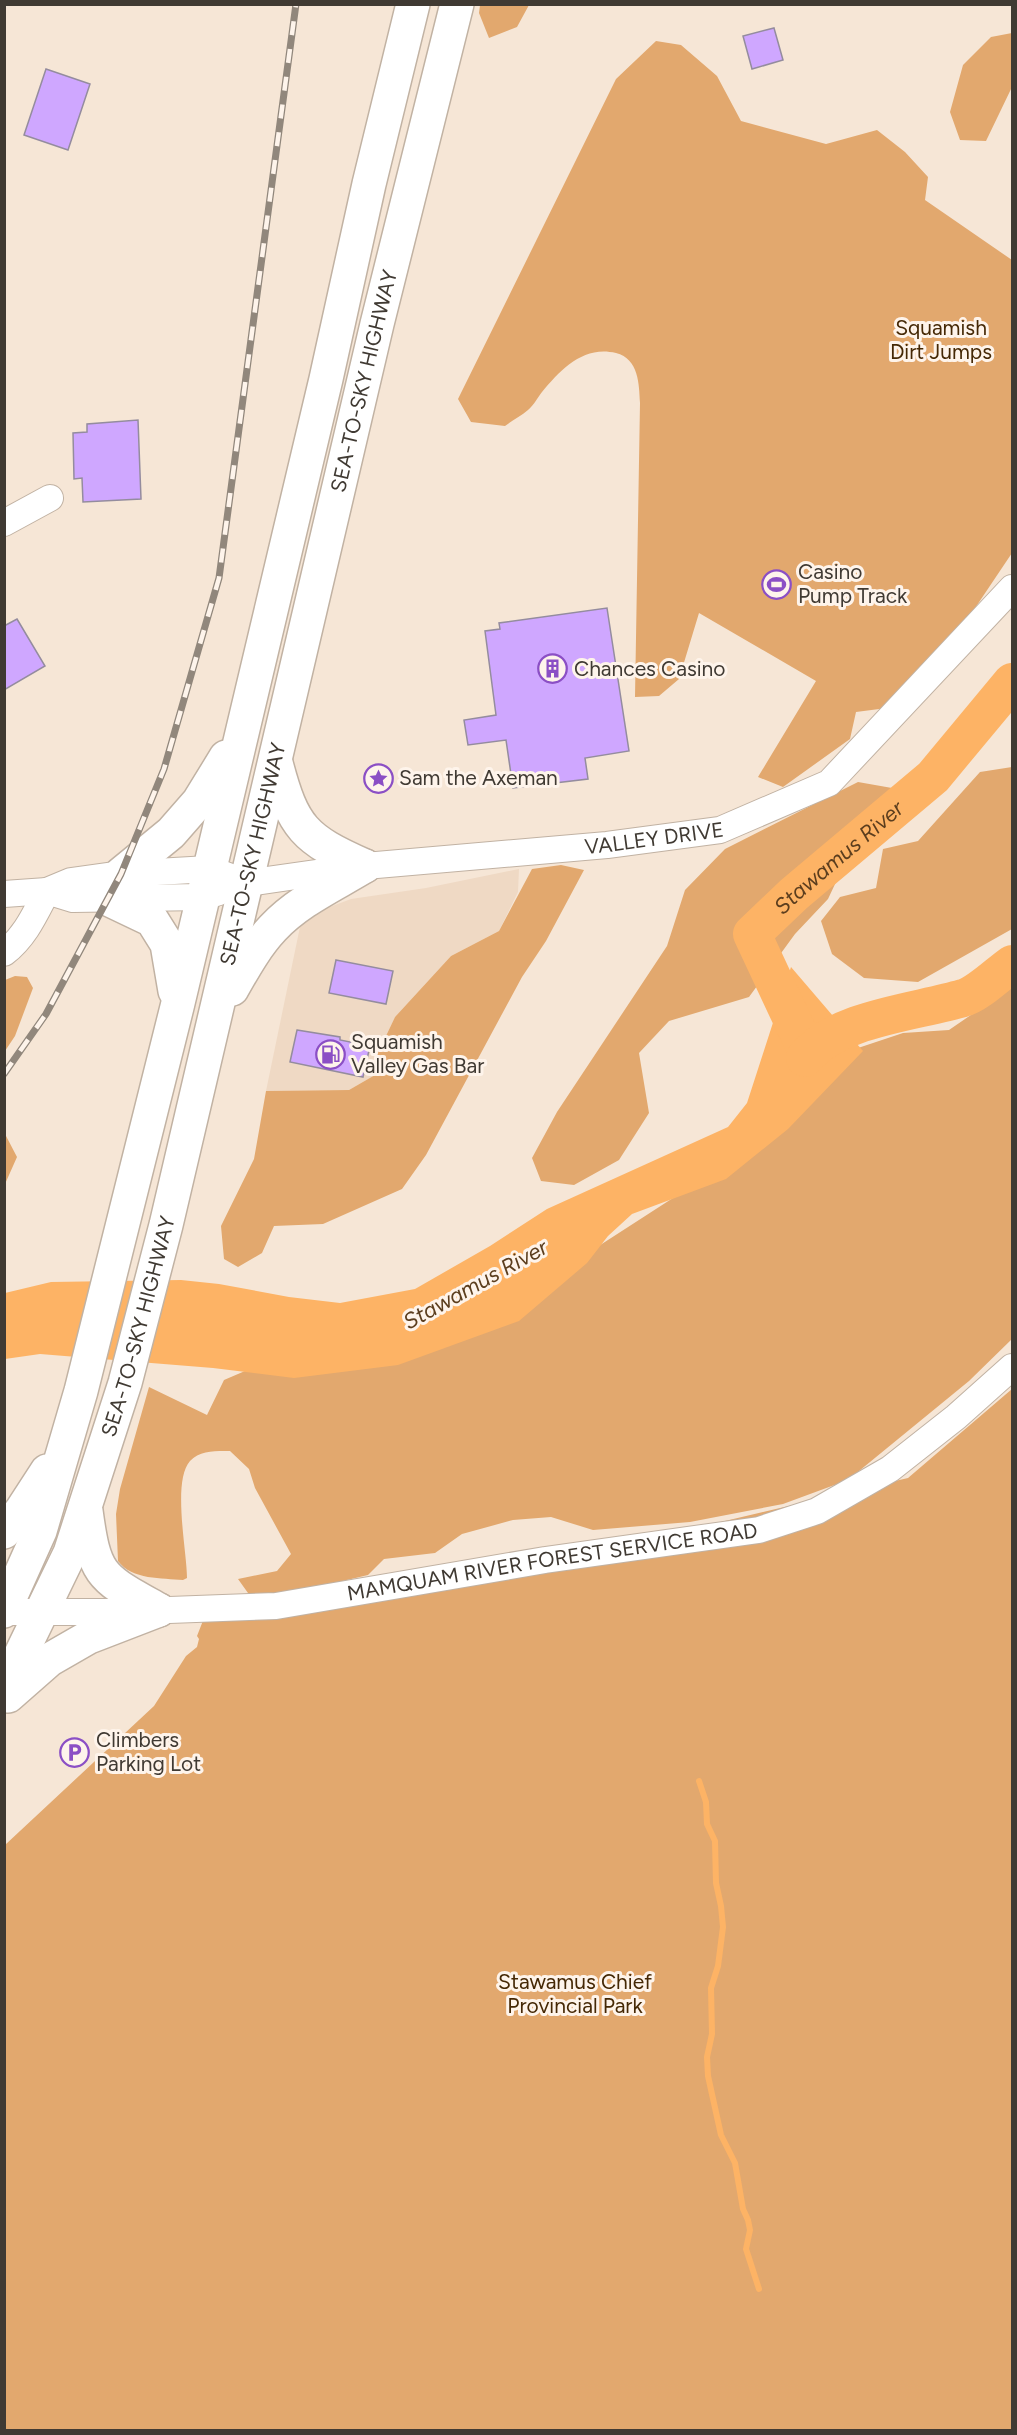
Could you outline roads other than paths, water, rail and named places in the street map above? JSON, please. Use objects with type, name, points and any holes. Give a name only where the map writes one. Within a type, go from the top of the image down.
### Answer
[{"type":"highway","name":"SEA-TO-SKY HIGHWAY","points":[[4,1611],[40,1531],[81,1392],[178,1003],[413,4]]},
{"type":"highway","name":"SEA-TO-SKY HIGHWAY","points":[[4,1689],[44,1611],[70,1553],[125,1383],[166,1225],[377,324],[457,4]]},
{"type":"highway","points":[[178,1003],[167,944],[152,920],[115,887],[171,833],[199,801],[242,730]]},
{"type":"highway","points":[[276,762],[286,801],[299,826],[330,850],[365,866]]},
{"type":"highway","points":[[213,1028],[247,961],[273,927],[305,901],[365,866]]},
{"type":"highway","points":[[4,1532],[21,1511],[70,1434]]},
{"type":"highway","points":[[85,1509],[91,1548],[101,1571],[107,1579],[159,1610]]},
{"type":"highway","points":[[4,1700],[49,1660],[89,1637],[159,1610]]},
{"type":"street","points":[[4,522],[50,498]]},
{"type":"street","name":"VALLEY DRIVE","points":[[206,883],[247,883],[365,866],[607,845],[720,830],[829,783],[1012,588]]},
{"type":"street","points":[[4,894],[47,891],[73,899],[115,887],[206,883]]},
{"type":"street","points":[[4,953],[28,928],[47,891]]},
{"type":"street","name":"MAMQUAM RIVER FOREST SERVICE ROAD","points":[[4,1611],[159,1610],[276,1606],[545,1560],[759,1530],[817,1510],[890,1469],[956,1417],[1012,1367]]},
{"type":"water","points":[[791,967],[863,1051],[788,1129],[726,1179],[632,1214],[608,1236],[587,1263],[519,1321],[398,1365],[294,1378],[213,1368],[40,1354],[5,1359],[5,1293],[51,1282],[181,1280],[340,1303],[415,1289],[490,1246],[547,1209],[728,1127],[747,1103]]},
{"type":"waterway","name":"Stawamus River","points":[[803,1043],[752,934],[794,894],[933,777],[1012,682]]},
{"type":"waterway","name":"Stawamus River","points":[[805,1058],[819,1045],[856,1025],[969,996],[1012,964]]},
{"type":"waterway","points":[[699,1781],[706,1802],[707,1824],[715,1841],[716,1883],[723,1927],[718,1966],[711,1988],[712,2034],[707,2057],[708,2076],[721,2135],[735,2163],[743,2209],[750,2230],[746,2249],[759,2289]]},
{"type":"railway","points":[[4,1074],[46,1014],[121,874],[164,769],[219,578],[296,4]]},
{"type":"place","name":"Casino Pump Track","points":[[777,584]]},
{"type":"place","name":"Chances Casino","points":[[553,669]]},
{"type":"place","name":"Sam the Axeman","points":[[378,778]]},
{"type":"place","name":"Squamish Valley Gas Bar","points":[[330,1054]]},
{"type":"place","name":"Climbers Parking Lot","points":[[75,1752]]},
{"type":"park label","name":"Squamish Dirt Jumps","points":[[941,340]]},
{"type":"park label","name":"Stawamus Chief Provincial Park","points":[[575,1994]]}]
